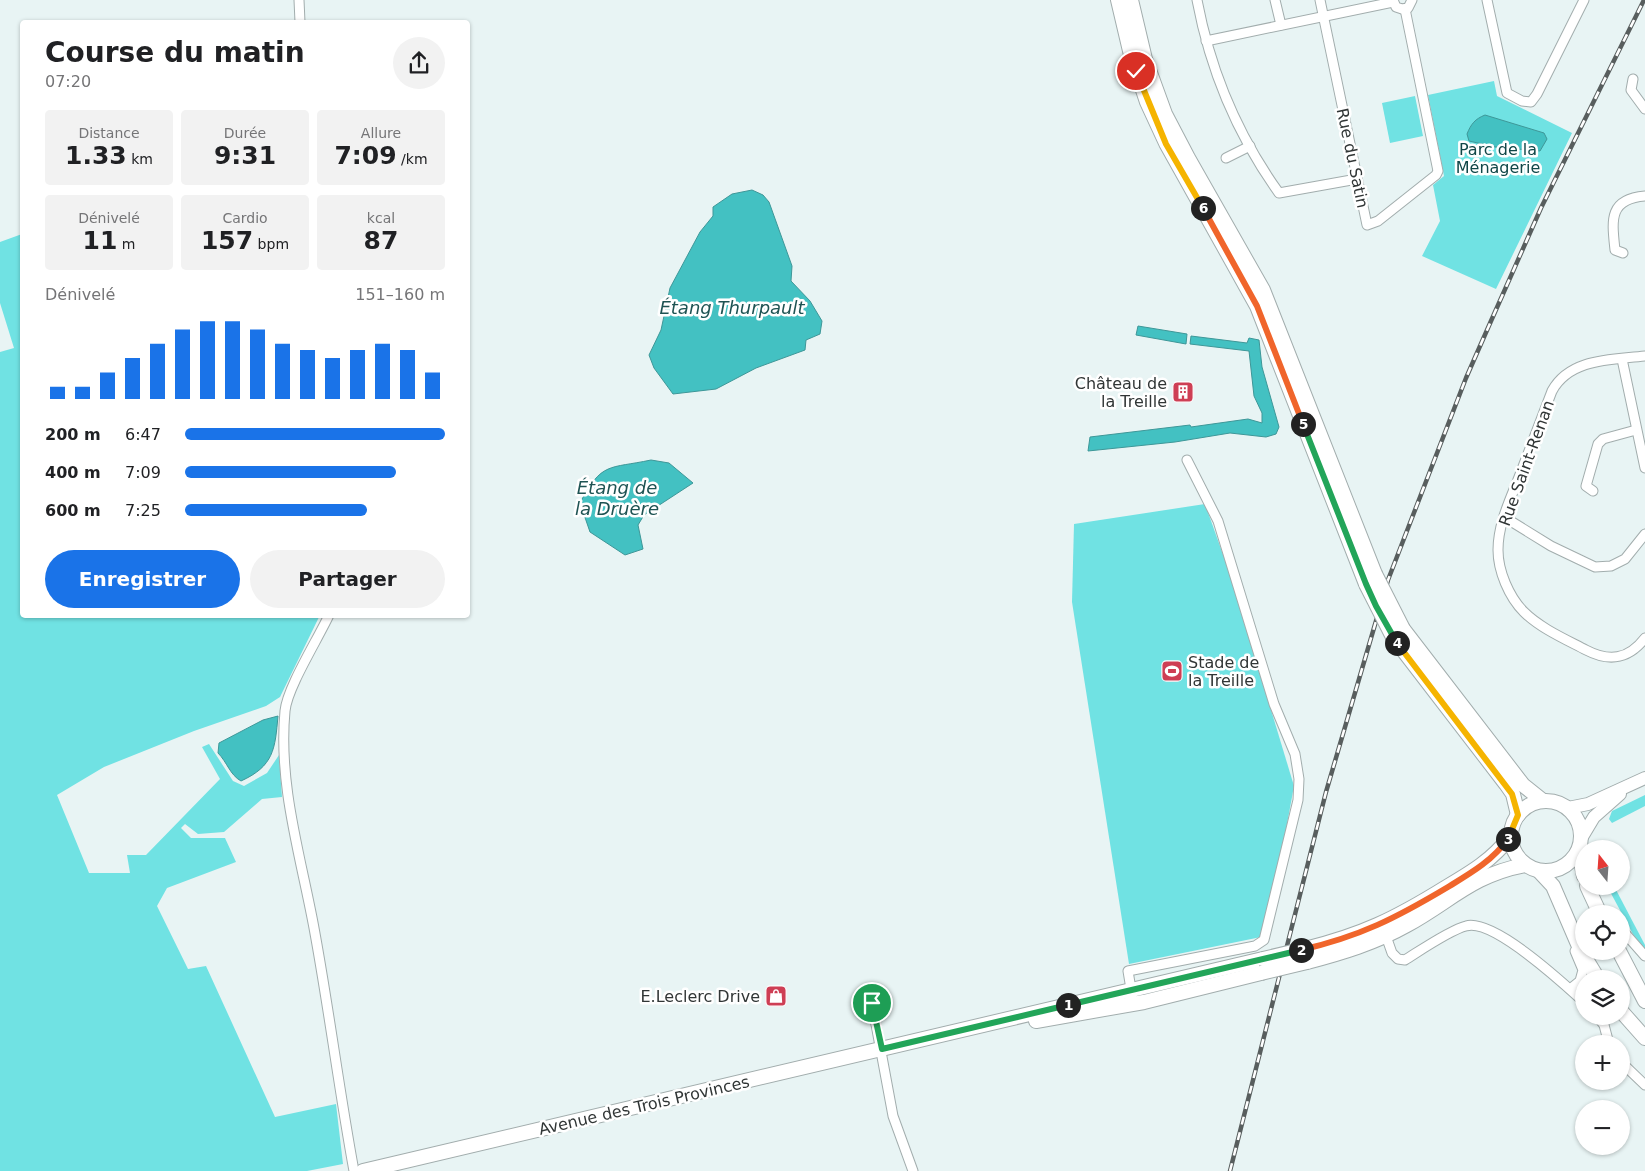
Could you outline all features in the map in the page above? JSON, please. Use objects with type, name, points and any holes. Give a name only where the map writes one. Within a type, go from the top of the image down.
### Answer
[{"type":"main road","points":[[1118,0],[1130,51],[1147,102],[1166,144],[1257,306],[1370,579],[1398,633],[1506,784],[1512,794],[1518,815]]},
{"type":"main road","points":[[1131,0],[1145,59],[1165,114],[1263,290],[1370,579]]},
{"type":"main road","points":[[1398,633],[1523,785],[1543,801],[1568,808],[1588,804],[1639,781]]},
{"type":"main road","points":[[1582,840],[1594,817],[1639,781]]},
{"type":"main road","points":[[1306,956],[1367,932],[1403,914],[1482,866],[1497,854],[1511,836],[1518,815],[1529,805],[1543,801]]},
{"type":"main road","points":[[1568,808],[1574,815],[1579,840]]},
{"type":"main road","points":[[1511,836],[1514,848],[1525,865],[1539,871],[1551,872],[1562,868],[1572,860],[1575,854]]},
{"type":"main road","points":[[1306,956],[1357,948],[1386,936],[1480,878],[1505,869],[1525,865]]},
{"type":"main road","points":[[1539,871],[1553,886],[1581,951],[1593,970]]},
{"type":"main road","name":"Avenue des Trois Provinces","points":[[363,1171],[1263,959],[1306,956]]},
{"type":"main road","name":"Avenue des Trois Provinces","points":[[924,1040],[1144,1002],[1261,973],[1306,956]]},
{"type":"main road","points":[[1624,960],[1645,1001]]},
{"type":"main road","points":[[1630,1021],[1645,1038]]},
{"type":"street","points":[[299,0],[300,20]]},
{"type":"street","points":[[1197,0],[1206,41],[1221,87],[1250,146],[1279,193],[1357,179]]},
{"type":"street","points":[[1275,0],[1281,25]]},
{"type":"street","name":"Rue du Satin","points":[[1320,0],[1367,225],[1383,217],[1436,175],[1438,171],[1405,9]]},
{"type":"street","points":[[1206,41],[1393,1],[1399,8],[1405,9],[1410,6],[1412,0]]},
{"type":"street","points":[[1487,0],[1507,93],[1522,101],[1531,102],[1537,94],[1584,0]]},
{"type":"street","points":[[1633,79],[1631,90],[1645,109]]},
{"type":"street","points":[[1226,158],[1250,146]]},
{"type":"street","points":[[1624,253],[1615,250],[1613,214],[1618,207],[1632,197],[1645,196]]},
{"type":"street","name":"Rue Saint-Renan","points":[[1645,356],[1591,364],[1573,369],[1555,385],[1504,518],[1499,538],[1498,558],[1512,596],[1530,618],[1581,647],[1602,657],[1618,658],[1629,654],[1645,638]]},
{"type":"street","points":[[1622,359],[1645,468]]},
{"type":"street","points":[[1593,492],[1586,486],[1598,444],[1607,436],[1636,430]]},
{"type":"street","points":[[1144,1002],[1133,998],[1128,971],[1254,946],[1264,940],[1298,800],[1299,779],[1295,754],[1274,704],[1218,521],[1187,460]]},
{"type":"street","points":[[1504,518],[1560,550],[1595,567],[1611,566],[1625,559],[1645,534]]},
{"type":"street","points":[[327,618],[294,682],[285,709],[284,749],[288,799],[326,992],[354,1171]]},
{"type":"street","points":[[1565,915],[1566,931],[1583,970],[1580,981],[1570,989]]},
{"type":"street","points":[[1386,936],[1392,953],[1398,959],[1405,960],[1465,926],[1477,924],[1493,930],[1575,994]]},
{"type":"street","points":[[1630,939],[1645,956]]},
{"type":"street","points":[[872,1003],[893,1116],[913,1171]]},
{"type":"street","points":[[1630,1071],[1645,1085]]},
{"type":"green space","name":"Parc de la Ménagerie","points":[[1494,81],[1497,96],[1572,133],[1496,289],[1422,256],[1440,221],[1433,185],[1444,176],[1428,95]]},
{"type":"green space","points":[[1415,96],[1423,136],[1390,143],[1382,103]]},
{"type":"green space","points":[[20,235],[20,618],[319,618],[280,697],[266,706],[194,731],[104,767],[57,795],[89,873],[130,873],[127,855],[146,855],[220,779],[202,747],[209,744],[233,781],[244,786],[267,773],[279,755],[282,797],[262,799],[224,832],[198,834],[185,824],[181,828],[191,838],[225,838],[236,862],[167,888],[157,906],[188,969],[206,966],[275,1117],[336,1104],[343,1164],[307,1171],[0,1171],[0,352],[14,348],[0,303],[0,242]]},
{"type":"green space","name":"Stade de la Treille","points":[[1205,504],[1230,574],[1294,786],[1283,846],[1261,937],[1129,964],[1072,602],[1074,524]]},
{"type":"green space","points":[[1645,795],[1645,806],[1612,823],[1609,819],[1612,811]]},
{"type":"green space","points":[[1612,895],[1619,895],[1624,905],[1617,905]]},
{"type":"green space","points":[[1630,916],[1645,945],[1645,951],[1642,951],[1630,929]]},
{"type":"water","points":[[1485,115],[1544,133],[1547,139],[1540,151],[1495,147],[1469,141],[1467,134],[1470,127],[1476,120]]},
{"type":"water","name":"Étang Thurpault","points":[[752,190],[763,195],[769,202],[792,266],[791,281],[810,301],[822,321],[820,334],[806,340],[805,350],[756,368],[716,389],[673,394],[654,368],[649,355],[661,330],[670,288],[700,232],[713,216],[713,207],[732,194]]},
{"type":"water","points":[[1138,326],[1187,334],[1186,344],[1136,335]]},
{"type":"water","points":[[1191,336],[1247,343],[1249,338],[1259,340],[1262,367],[1279,427],[1276,434],[1266,437],[1230,433],[1175,442],[1088,451],[1090,437],[1248,419],[1262,423],[1262,413],[1254,396],[1249,351],[1190,344]]},
{"type":"water","name":"Étang de la Druère","points":[[651,460],[669,463],[693,483],[644,515],[638,525],[643,549],[625,555],[590,532],[580,503],[594,480],[601,473],[616,466]]},
{"type":"water","points":[[278,716],[276,738],[271,755],[260,769],[241,781],[234,775],[218,753],[219,743],[263,720]]},
{"type":"railway","points":[[1230,1171],[1326,792],[1388,580],[1466,378],[1491,321],[1541,208],[1644,0]]},
{"type":"place","name":"Château de la Treille","points":[[1183,392]]},
{"type":"place","name":"Stade de la Treille","points":[[1172,671]]},
{"type":"place","name":"E.Leclerc Drive","points":[[776,996]]},
{"type":"route","points":[[872,1003],[882,1049],[1347,938],[1367,932],[1403,914],[1482,866],[1497,854],[1511,836],[1513,823],[1518,815],[1516,804],[1506,784],[1407,657],[1383,620],[1366,584],[1257,306],[1221,238],[1166,144],[1147,102],[1136,71]]}]
